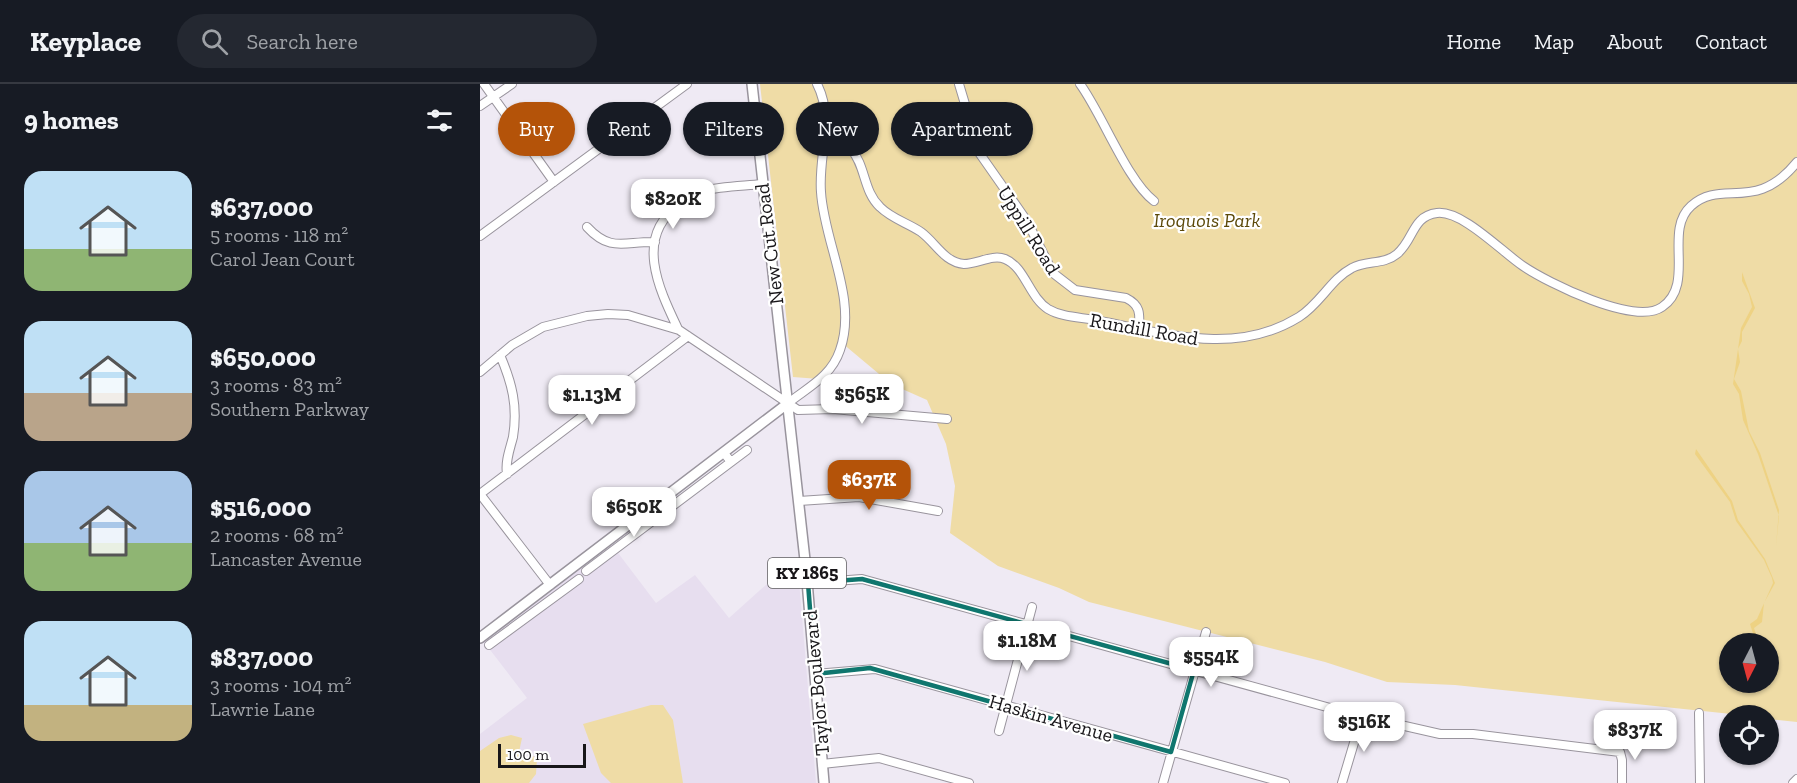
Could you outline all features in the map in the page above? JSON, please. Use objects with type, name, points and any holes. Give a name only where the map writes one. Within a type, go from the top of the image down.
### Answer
[{"type":"main road","name":"New Cut Road","points":[[752,84],[787,404]]},
{"type":"main road","points":[[480,638],[787,404]]},
{"type":"main road","name":"Taylor Boulevard","points":[[787,404],[799,501],[824,783]]},
{"type":"street","points":[[484,84],[554,182]]},
{"type":"street","points":[[480,106],[512,84]]},
{"type":"street","points":[[480,236],[687,84]]},
{"type":"street","points":[[817,84],[824,102]]},
{"type":"street","name":"Uppill Road","points":[[958,84],[980,154],[1027,221],[1053,273],[1075,290],[1130,300],[1139,310],[1139,327]]},
{"type":"street","points":[[1080,84],[1095,105],[1138,186],[1154,201]]},
{"type":"street","points":[[787,404],[828,374],[838,356],[844,336],[843,306],[820,192],[824,156]]},
{"type":"street","name":"Rundill Road","points":[[857,156],[868,189],[879,207],[920,232],[951,260],[966,264],[997,258],[1006,259],[1015,266],[1039,301],[1054,312],[1139,327],[1192,340],[1244,338],[1283,325],[1315,306],[1344,273],[1361,264],[1383,261],[1395,256],[1402,249],[1416,224],[1427,215],[1444,212],[1460,218],[1524,267],[1547,279],[1618,310],[1652,312],[1667,303],[1674,289],[1680,263],[1680,227],[1686,211],[1706,197],[1768,189],[1780,182],[1797,162]]},
{"type":"street","points":[[678,329],[657,282],[653,257],[655,242],[668,214],[692,196],[710,189],[762,184]]},
{"type":"street","points":[[587,226],[599,238],[617,245],[655,242]]},
{"type":"street","points":[[480,372],[500,355],[543,327],[587,316],[628,315],[678,329],[769,388],[787,404],[798,410],[833,409],[947,419]]},
{"type":"street","points":[[550,585],[480,494],[688,336]]},
{"type":"street","points":[[500,355],[509,376],[516,403],[515,423],[506,464],[507,474]]},
{"type":"street","points":[[586,571],[747,450]]},
{"type":"street","points":[[724,453],[731,462]]},
{"type":"street","points":[[799,501],[859,497],[938,511]]},
{"type":"street","points":[[592,553],[599,562]]},
{"type":"street","points":[[489,645],[579,579]]},
{"type":"street","points":[[807,583],[862,579],[1362,716],[1440,735],[1473,734],[1620,752],[1622,783]]},
{"type":"street","points":[[999,731],[1032,607]]},
{"type":"street","points":[[1163,783],[1206,632]]},
{"type":"street","name":"Haskin Avenue","points":[[815,674],[870,668],[1285,783]]},
{"type":"street","points":[[1699,713],[1700,783]]},
{"type":"street","points":[[1342,783],[1362,716]]},
{"type":"street","points":[[822,764],[879,758],[969,783]]},
{"type":"street","points":[[1793,783],[1797,779]]},
{"type":"highlighted area","points":[[862,579],[1194,670],[1171,752],[870,668],[815,674],[808,583]]},
{"type":"shaded area","points":[[1742,272],[1755,308],[1742,332],[1742,341],[1738,349],[1741,328],[1752,307],[1749,294],[1742,281]]},
{"type":"shaded area","points":[[1738,349],[1740,362],[1734,379],[1741,391],[1749,431],[1760,453],[1779,515],[1758,454],[1743,420],[1739,394],[1733,384]]},
{"type":"shaded area","points":[[1696,449],[1732,501],[1738,520],[1765,559],[1775,583],[1765,602],[1773,583],[1764,560],[1736,521],[1730,502],[1695,454]]},
{"type":"shaded area","points":[[612,545],[656,603],[695,575],[729,618],[797,557],[816,783],[480,783],[480,734],[527,698],[484,642]]},
{"type":"shaded area","points":[[1764,603],[1762,622],[1754,628],[1756,633],[1753,633],[1750,624],[1757,619]]},
{"type":"green space","name":"Iroquois Park","points":[[760,84],[1797,84],[1797,722],[1779,720],[1779,705],[1719,705],[1719,713],[1455,685],[1387,682],[1325,662],[1089,602],[1059,588],[998,566],[950,533],[955,486],[946,444],[927,400],[891,384],[842,343],[838,356],[819,379],[793,377],[768,156],[784,156],[784,102],[762,102]]},
{"type":"green space","points":[[651,705],[663,705],[673,720],[683,783],[611,783],[601,773],[583,724]]},
{"type":"green space","points":[[511,735],[522,738],[519,752],[523,758],[532,756],[537,758],[536,774],[529,783],[480,783],[480,751],[499,738]]}]
